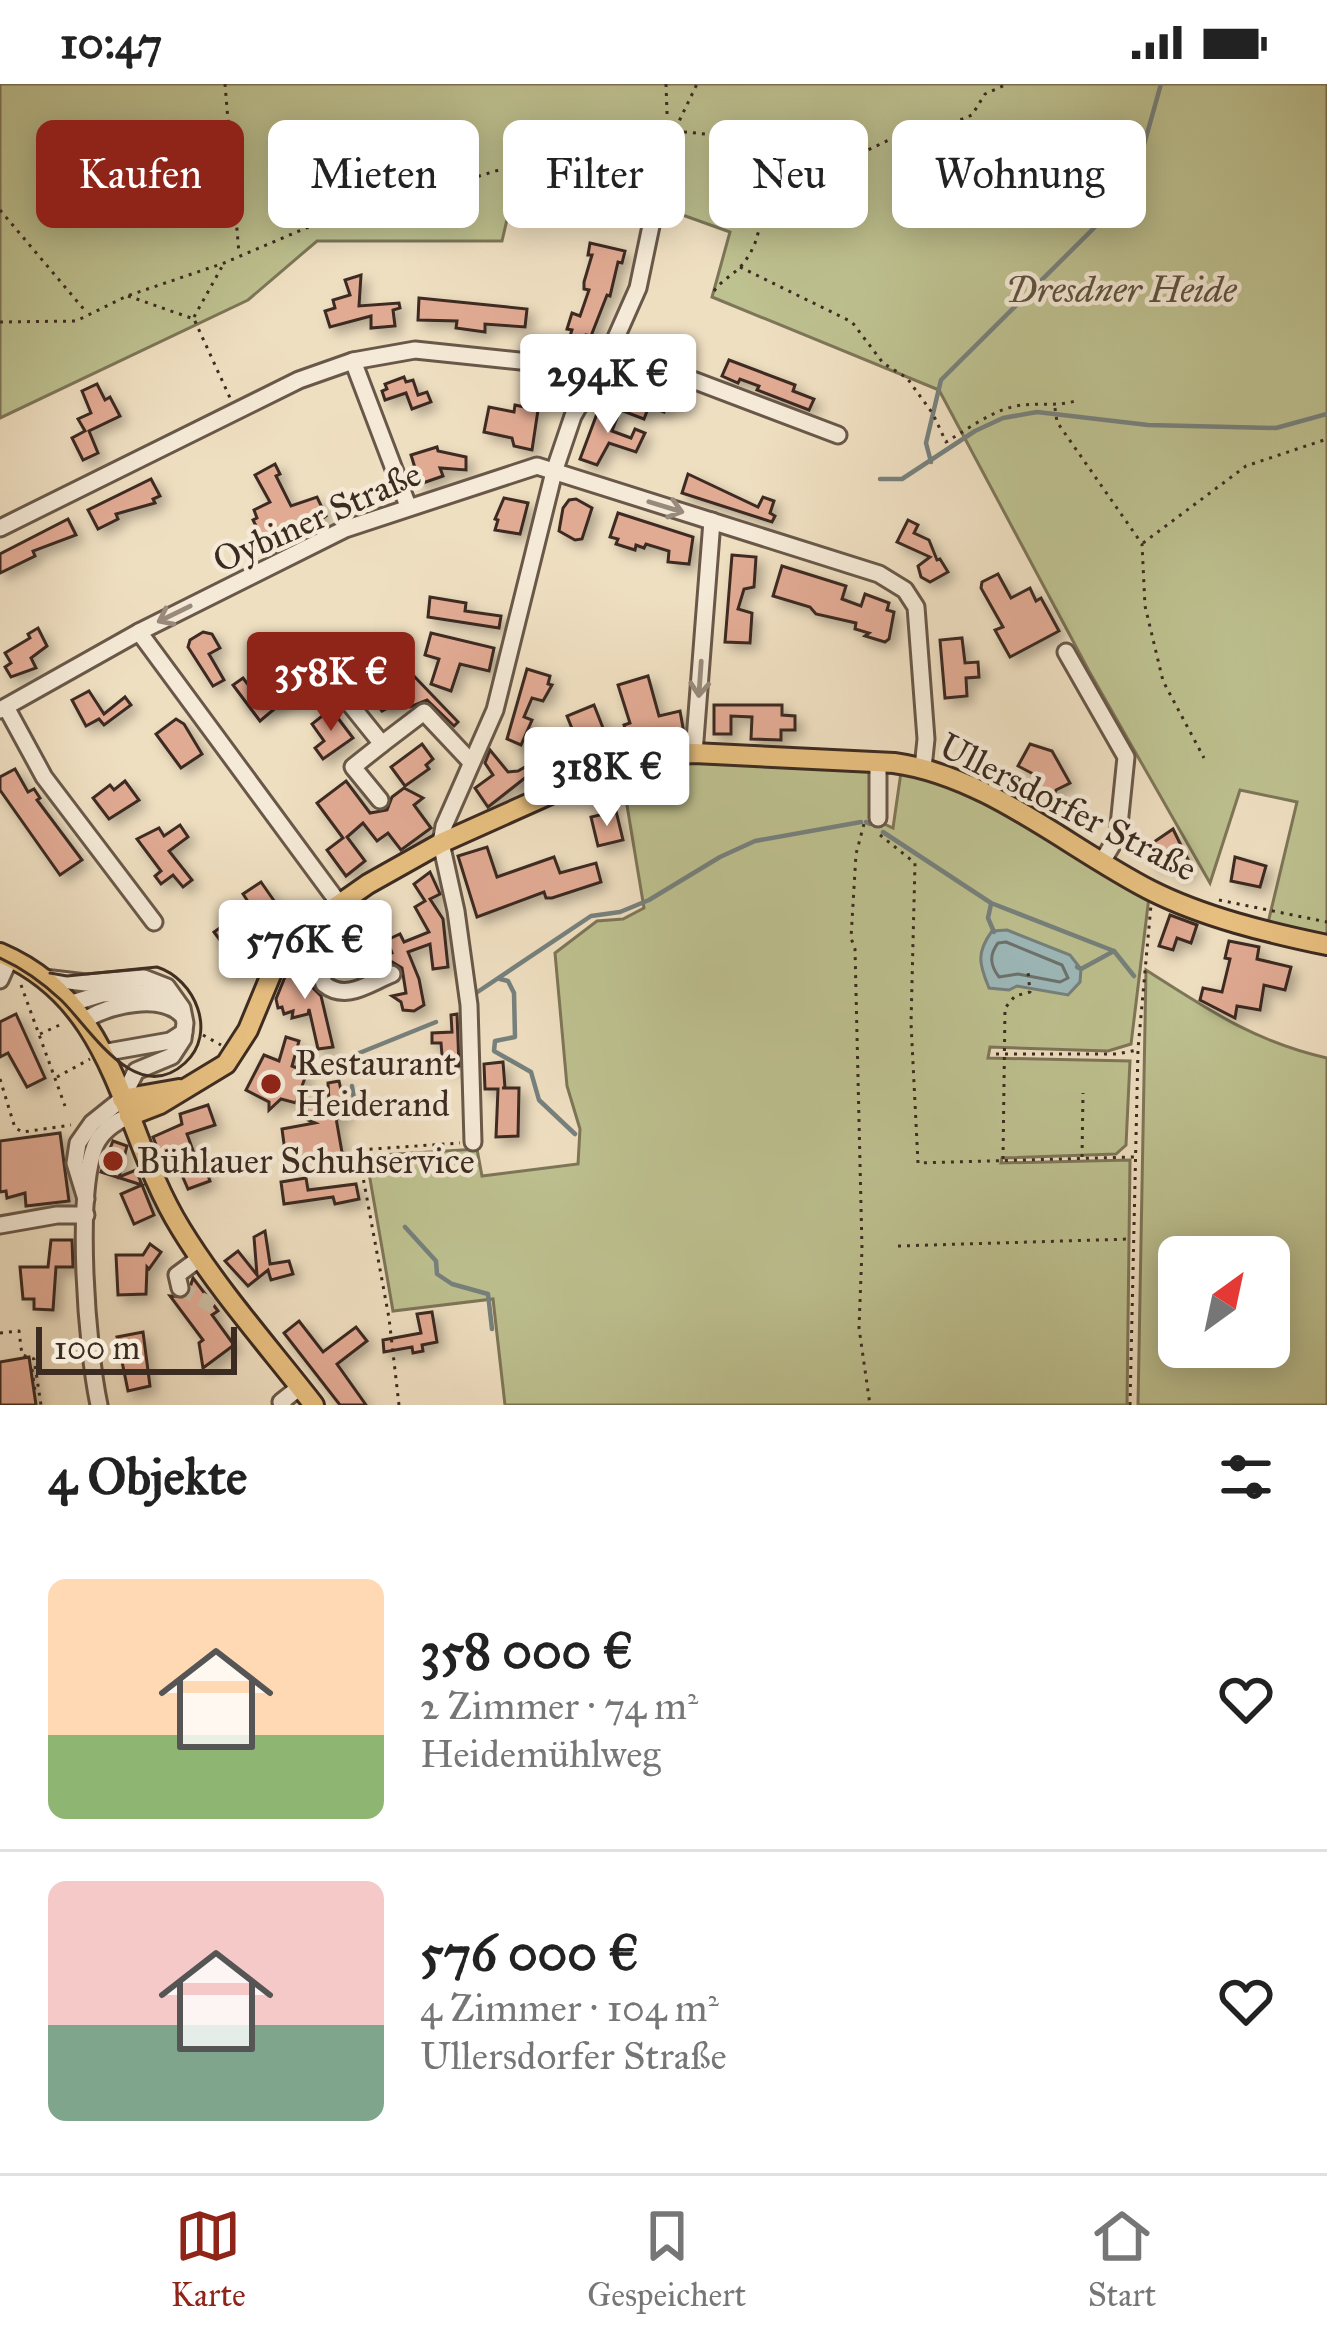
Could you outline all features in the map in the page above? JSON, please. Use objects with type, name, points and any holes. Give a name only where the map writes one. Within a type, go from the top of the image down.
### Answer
[{"type":"main road","name":"Ullersdorfer Straße","points":[[126,1108],[160,1104],[202,1081],[235,1054],[274,965],[308,926],[338,902],[442,843],[566,787],[655,756],[694,753],[923,768],[994,800],[1152,891],[1203,911],[1327,945]]},
{"type":"main road","points":[[5,956],[44,978],[80,1012],[165,1202],[222,1302],[314,1405]]},
{"type":"street","points":[[473,1142],[470,1005],[442,843],[454,797],[495,710],[510,662],[554,472],[573,416],[638,288],[651,228]]},
{"type":"street","points":[[611,349],[838,435]]},
{"type":"street","points":[[0,528],[299,380],[353,361],[416,350],[596,369]]},
{"type":"street","points":[[353,361],[408,506]]},
{"type":"street","name":"Oybiner Straße","points":[[154,922],[44,777],[3,708],[139,632],[345,529],[536,466],[879,574],[905,590],[916,607],[926,739],[923,768]]},
{"type":"street","points":[[694,753],[712,521]]},
{"type":"street","points":[[139,632],[338,902]]},
{"type":"street","points":[[1066,652],[1126,757],[1118,835],[1102,862]]},
{"type":"street","points":[[310,693],[336,673],[382,744]]},
{"type":"street","points":[[380,800],[353,767],[424,712],[470,761]]},
{"type":"street","points":[[878,762],[878,818]]},
{"type":"street","points":[[308,926],[324,984],[332,991],[343,994],[392,974]]},
{"type":"street","points":[[0,980],[5,956]]},
{"type":"street","points":[[44,978],[86,983],[154,979],[177,1000],[184,1025],[172,1057],[132,1075],[126,1108],[102,1134],[84,1176],[88,1338],[99,1405]]},
{"type":"street","points":[[177,1000],[149,989],[82,998],[80,1012],[168,1004],[184,1025]]},
{"type":"street","points":[[101,1061],[170,1041],[184,1025]]},
{"type":"street","points":[[101,1061],[152,1064]]},
{"type":"street","points":[[0,1225],[86,1207]]},
{"type":"street","points":[[180,1288],[177,1275],[200,1258]]},
{"type":"street","points":[[284,1405],[281,1402],[300,1388]]},
{"type":"path","points":[[224,84],[239,255]]},
{"type":"path","points":[[666,84],[667,120]]},
{"type":"path","points":[[680,120],[697,84]]},
{"type":"path","points":[[868,150],[927,122],[950,124],[972,115],[986,94],[1007,84]]},
{"type":"path","points":[[0,322],[76,321],[127,296],[224,263],[306,227],[503,168]]},
{"type":"path","points":[[0,210],[88,314]]},
{"type":"path","points":[[714,291],[740,267],[760,228]]},
{"type":"path","points":[[194,319],[224,263]]},
{"type":"path","points":[[740,267],[852,322],[883,363],[907,378],[946,442],[1020,405],[1054,407],[1075,401]]},
{"type":"path","points":[[127,296],[194,319],[236,412]]},
{"type":"path","points":[[1054,407],[1057,422],[1142,544],[1145,606],[1162,681],[1204,758]]},
{"type":"path","points":[[1142,544],[1246,466],[1327,439]]},
{"type":"path","points":[[870,1405],[859,1328],[861,1206],[851,938],[856,854],[866,820],[878,818],[881,839],[915,863],[911,1023],[918,1163],[1134,1157]]},
{"type":"path","points":[[1130,1405],[1138,1049],[1152,891]]},
{"type":"path","points":[[1203,911],[1217,899],[1327,922]]},
{"type":"path","points":[[1003,1161],[999,1054],[1007,1032],[1005,1007],[1015,996],[1030,992],[1028,972]]},
{"type":"path","points":[[21,984],[64,1106]]},
{"type":"path","points":[[38,1035],[80,1012]]},
{"type":"path","points":[[203,1035],[228,1048]]},
{"type":"path","points":[[999,1054],[1117,1054],[1138,1049]]},
{"type":"path","points":[[55,1078],[101,1061]]},
{"type":"path","points":[[0,1079],[15,1128]]},
{"type":"path","points":[[1082,1159],[1083,1093]]},
{"type":"path","points":[[5,1130],[71,1125]]},
{"type":"path","points":[[400,1405],[358,1150],[473,1142]]},
{"type":"path","points":[[898,1246],[1133,1239]]},
{"type":"path","points":[[0,1333],[19,1331],[22,1355],[34,1359],[41,1405]]},
{"type":"path","points":[[32,1369],[35,1391],[39,1391]]},
{"type":"green space","name":"Dresdner Heide","points":[[0,84],[1327,84],[1327,937],[1268,923],[1297,802],[1240,790],[1210,883],[1089,671],[939,390],[712,297],[730,232],[719,228],[868,228],[868,120],[709,120],[709,224],[685,216],[685,120],[503,120],[502,241],[317,241],[248,300],[0,418]]},
{"type":"green space","points":[[674,761],[872,769],[876,820],[893,828],[901,772],[934,782],[1029,826],[1149,897],[1131,1044],[1108,1051],[990,1047],[988,1058],[1130,1061],[1126,1145],[1116,1154],[1002,1158],[1001,1163],[1130,1160],[1127,1405],[505,1405],[493,1299],[393,1311],[366,1156],[477,1149],[482,1176],[578,1164],[580,1129],[567,1086],[555,953],[597,921],[623,919],[644,908],[622,775]]},
{"type":"green space","points":[[1146,970],[1254,1033],[1327,1058],[1327,1405],[1138,1405]]},
{"type":"water","points":[[1007,930],[1070,955],[1081,969],[1080,982],[1068,995],[1017,986],[989,988],[981,952],[992,931]]},
{"type":"building","points":[[590,243],[625,251],[610,296],[583,343],[569,339],[572,330],[567,329],[572,313],[580,316],[589,290],[584,289],[584,282],[592,255],[588,255]]},
{"type":"building","points":[[361,275],[359,306],[399,303],[400,308],[393,310],[395,326],[371,328],[371,316],[330,327],[325,311],[335,308],[333,300],[350,295],[345,280]]},
{"type":"building","points":[[419,298],[527,309],[525,327],[485,324],[485,332],[456,328],[457,321],[418,320]]},
{"type":"building","points":[[729,360],[795,385],[793,391],[814,399],[809,410],[757,390],[759,386],[722,376]]},
{"type":"building","points":[[634,374],[655,383],[650,395],[668,402],[664,412],[649,406],[644,419],[620,410]]},
{"type":"building","points":[[404,377],[406,382],[413,380],[418,395],[427,392],[431,402],[412,409],[406,393],[385,400],[385,384]]},
{"type":"building","points":[[97,384],[120,416],[89,431],[98,453],[83,460],[72,438],[85,431],[78,419],[91,413],[82,391]]},
{"type":"building","points":[[601,403],[620,410],[612,431],[631,438],[635,429],[645,433],[636,452],[609,443],[597,465],[580,459]]},
{"type":"building","points":[[515,405],[538,410],[532,450],[514,446],[512,438],[484,432],[489,407],[514,412]]},
{"type":"building","points":[[437,447],[466,457],[466,470],[440,468],[443,476],[420,484],[411,455]]},
{"type":"building","points":[[275,464],[291,506],[317,497],[326,516],[313,525],[302,522],[265,544],[253,520],[257,518],[254,510],[270,502],[255,475]]},
{"type":"building","points":[[688,474],[758,507],[763,497],[774,501],[772,522],[682,493]]},
{"type":"building","points":[[151,479],[160,496],[153,499],[155,503],[116,514],[118,519],[98,529],[88,510]]},
{"type":"building","points":[[504,498],[528,503],[520,534],[495,530]]},
{"type":"building","points":[[576,499],[592,508],[582,539],[575,540],[559,531],[563,508]]},
{"type":"building","points":[[618,513],[693,537],[689,564],[668,562],[669,551],[646,544],[644,548],[636,545],[635,550],[616,544],[618,539],[610,537]]},
{"type":"building","points":[[68,519],[76,535],[33,551],[35,556],[0,573],[0,554]]},
{"type":"building","points":[[908,520],[918,525],[914,533],[929,540],[948,572],[930,582],[921,577],[918,566],[930,557],[897,542]]},
{"type":"building","points":[[732,555],[756,557],[754,587],[744,589],[738,609],[752,613],[750,643],[725,642]]},
{"type":"building","points":[[782,566],[846,586],[842,599],[861,606],[865,594],[889,603],[887,610],[894,612],[889,639],[865,636],[869,633],[855,629],[856,623],[816,614],[810,607],[773,596]]},
{"type":"building","points":[[998,574],[1011,598],[1030,588],[1036,601],[1041,598],[1059,631],[1010,657],[995,630],[1003,627],[981,588],[982,582]]},
{"type":"building","points":[[430,597],[466,603],[465,611],[501,616],[499,628],[428,617]]},
{"type":"building","points":[[38,628],[47,646],[31,658],[36,668],[11,677],[5,653]]},
{"type":"building","points":[[203,632],[212,634],[220,648],[209,654],[224,680],[213,686],[188,647]]},
{"type":"building","points":[[431,633],[494,648],[489,671],[460,664],[451,691],[431,684],[439,659],[425,655]]},
{"type":"building","points":[[962,638],[965,663],[978,662],[979,677],[966,678],[967,696],[945,698],[940,640]]},
{"type":"building","points":[[323,645],[333,658],[329,663],[260,721],[233,685],[243,678],[256,695]]},
{"type":"building","points":[[369,653],[395,686],[411,673],[458,722],[454,726],[427,700],[410,707],[404,699],[382,711],[360,682],[367,677],[357,663]]},
{"type":"building","points":[[527,669],[550,676],[548,684],[552,685],[543,701],[532,698],[524,717],[532,720],[521,745],[507,739]]},
{"type":"building","points":[[648,676],[659,716],[680,711],[684,733],[630,745],[624,725],[630,723],[618,685]]},
{"type":"building","points":[[89,691],[104,714],[125,697],[131,705],[104,725],[99,719],[86,726],[72,700]]},
{"type":"building","points":[[594,705],[612,751],[534,784],[530,774],[488,807],[475,788],[493,775],[485,763],[490,750],[508,772],[518,771],[560,747],[556,739],[573,731],[567,716]]},
{"type":"building","points":[[714,705],[782,705],[782,715],[795,716],[795,730],[781,730],[781,740],[751,739],[752,717],[731,716],[731,734],[714,734]]},
{"type":"building","points":[[331,709],[353,738],[323,759],[315,748],[324,741],[312,724]]},
{"type":"building","points":[[176,719],[202,754],[181,768],[156,734]]},
{"type":"building","points":[[422,744],[433,759],[426,765],[429,769],[405,786],[391,767]]},
{"type":"building","points":[[1030,744],[1052,751],[1070,783],[1052,798],[1035,789],[1041,778],[1018,766]]},
{"type":"building","points":[[15,769],[82,860],[60,875],[0,790],[0,777]]},
{"type":"building","points":[[125,781],[139,800],[109,819],[93,798]]},
{"type":"building","points":[[346,781],[370,813],[387,810],[392,797],[404,788],[423,798],[414,805],[431,828],[401,850],[388,833],[377,841],[363,823],[347,837],[365,861],[346,876],[327,850],[343,838],[317,803]]},
{"type":"building","points":[[616,811],[623,840],[598,846],[591,817]]},
{"type":"building","points":[[180,825],[188,837],[169,851],[192,880],[183,887],[173,875],[161,884],[155,876],[161,871],[137,839],[159,828],[164,836]]},
{"type":"building","points":[[1173,829],[1192,868],[1179,877],[1169,861],[1156,867],[1148,846]]},
{"type":"building","points":[[487,847],[497,877],[554,857],[560,873],[596,863],[601,882],[552,898],[544,892],[477,917],[458,856]]},
{"type":"building","points":[[1235,857],[1266,866],[1260,887],[1231,881]]},
{"type":"building","points":[[430,872],[440,894],[430,899],[443,919],[448,967],[433,969],[430,944],[408,952],[424,1005],[403,1010],[392,996],[406,993],[402,968],[392,962],[375,969],[371,961],[392,953],[387,940],[400,934],[404,942],[429,932],[415,907],[425,901],[414,884]]},
{"type":"building","points":[[261,882],[286,918],[231,955],[214,932],[251,906],[243,894]]},
{"type":"building","points":[[1170,915],[1197,925],[1191,943],[1177,938],[1173,950],[1159,946]]},
{"type":"building","points":[[1229,941],[1259,947],[1257,959],[1291,967],[1285,990],[1264,985],[1260,1010],[1237,1006],[1235,1018],[1200,1000],[1203,988],[1222,992]]},
{"type":"building","points":[[304,958],[312,987],[321,996],[333,1047],[318,1049],[309,1009],[308,1014],[292,1018],[293,1011],[284,1014],[278,1008],[276,999],[287,972],[296,975],[293,964]]},
{"type":"building","points":[[16,1014],[45,1078],[27,1087],[8,1053],[0,1057],[0,1022]]},
{"type":"building","points":[[457,1014],[459,1066],[443,1067],[441,1043],[432,1043],[432,1033],[452,1032],[451,1015]]},
{"type":"building","points":[[286,1037],[299,1041],[292,1066],[307,1072],[296,1103],[281,1099],[269,1110],[269,1102],[246,1090],[264,1055],[279,1061]]},
{"type":"building","points":[[503,1062],[505,1088],[519,1088],[518,1136],[496,1137],[498,1089],[485,1089],[484,1064]]},
{"type":"building","points":[[339,1081],[347,1117],[336,1118],[343,1158],[321,1162],[319,1153],[286,1159],[282,1129],[315,1123],[308,1120],[306,1103],[329,1101],[328,1083]]},
{"type":"building","points":[[208,1105],[215,1125],[187,1134],[199,1167],[204,1165],[210,1181],[188,1189],[175,1159],[164,1164],[153,1137],[182,1124],[180,1114]]},
{"type":"building","points":[[60,1133],[69,1201],[26,1206],[25,1193],[7,1198],[6,1191],[0,1192],[0,1141]]},
{"type":"building","name":"Bühlauer Schuhservice","points":[[113,1141],[127,1146],[119,1177],[136,1170],[142,1185],[101,1172]]},
{"type":"building","points":[[306,1178],[308,1190],[356,1184],[359,1199],[335,1204],[333,1197],[284,1204],[281,1182]]},
{"type":"building","points":[[142,1185],[154,1215],[134,1224],[121,1194]]},
{"type":"building","points":[[265,1231],[270,1264],[289,1261],[293,1274],[271,1280],[268,1270],[248,1286],[225,1261],[238,1251],[257,1275],[254,1237]]},
{"type":"building","points":[[51,1240],[72,1240],[73,1267],[56,1267],[53,1310],[34,1309],[34,1299],[23,1299],[20,1267],[48,1267]]},
{"type":"building","points":[[150,1244],[161,1252],[147,1267],[146,1294],[118,1295],[116,1255],[143,1255]]},
{"type":"building","points":[[193,1278],[218,1311],[212,1315],[234,1345],[203,1368],[199,1343],[203,1340],[170,1296],[187,1297]]},
{"type":"building","points":[[432,1312],[437,1342],[413,1353],[412,1347],[384,1352],[383,1340],[421,1333],[417,1314]]},
{"type":"building","points":[[299,1321],[323,1352],[356,1327],[367,1341],[337,1364],[366,1405],[340,1405],[284,1333]]},
{"type":"building","points":[[143,1332],[150,1386],[128,1391],[117,1337]]},
{"type":"building","points":[[29,1357],[36,1405],[0,1405],[0,1362]]},
{"type":"waterway","points":[[931,462],[926,443],[941,380],[1098,224],[1138,166],[1161,84]]},
{"type":"waterway","points":[[880,479],[902,479],[975,431],[1003,418],[1037,412],[1148,425],[1276,428],[1327,414]]},
{"type":"waterway","points":[[473,995],[591,916],[620,912],[649,900],[755,841],[861,822]]},
{"type":"waterway","points":[[866,822],[870,824]]},
{"type":"waterway","points":[[883,832],[991,903],[1114,951],[1134,976]]},
{"type":"waterway","points":[[991,904],[988,918],[994,932]]},
{"type":"waterway","points":[[1077,967],[1114,951]]},
{"type":"waterway","points":[[500,979],[508,981],[514,993],[515,1037],[495,1041],[494,1051],[531,1072],[539,1100],[575,1134]]},
{"type":"waterway","points":[[337,1062],[436,1022]]},
{"type":"waterway","points":[[352,1086],[355,1105]]},
{"type":"waterway","points":[[405,1227],[436,1261],[437,1274],[452,1284],[488,1294],[492,1329]]},
{"type":"tunnel","points":[[180,1288],[215,1307]]},
{"type":"tram line","points":[[0,958],[54,994],[100,1044],[132,1070],[149,1076],[167,1074],[195,1051],[201,1023],[198,1008],[170,973],[157,967],[67,976],[50,973]]},
{"type":"place","name":"Restaurant Heiderand","points":[[271,1084]]},
{"type":"place","name":"Bühlauer Schuhservice","points":[[113,1161]]}]
